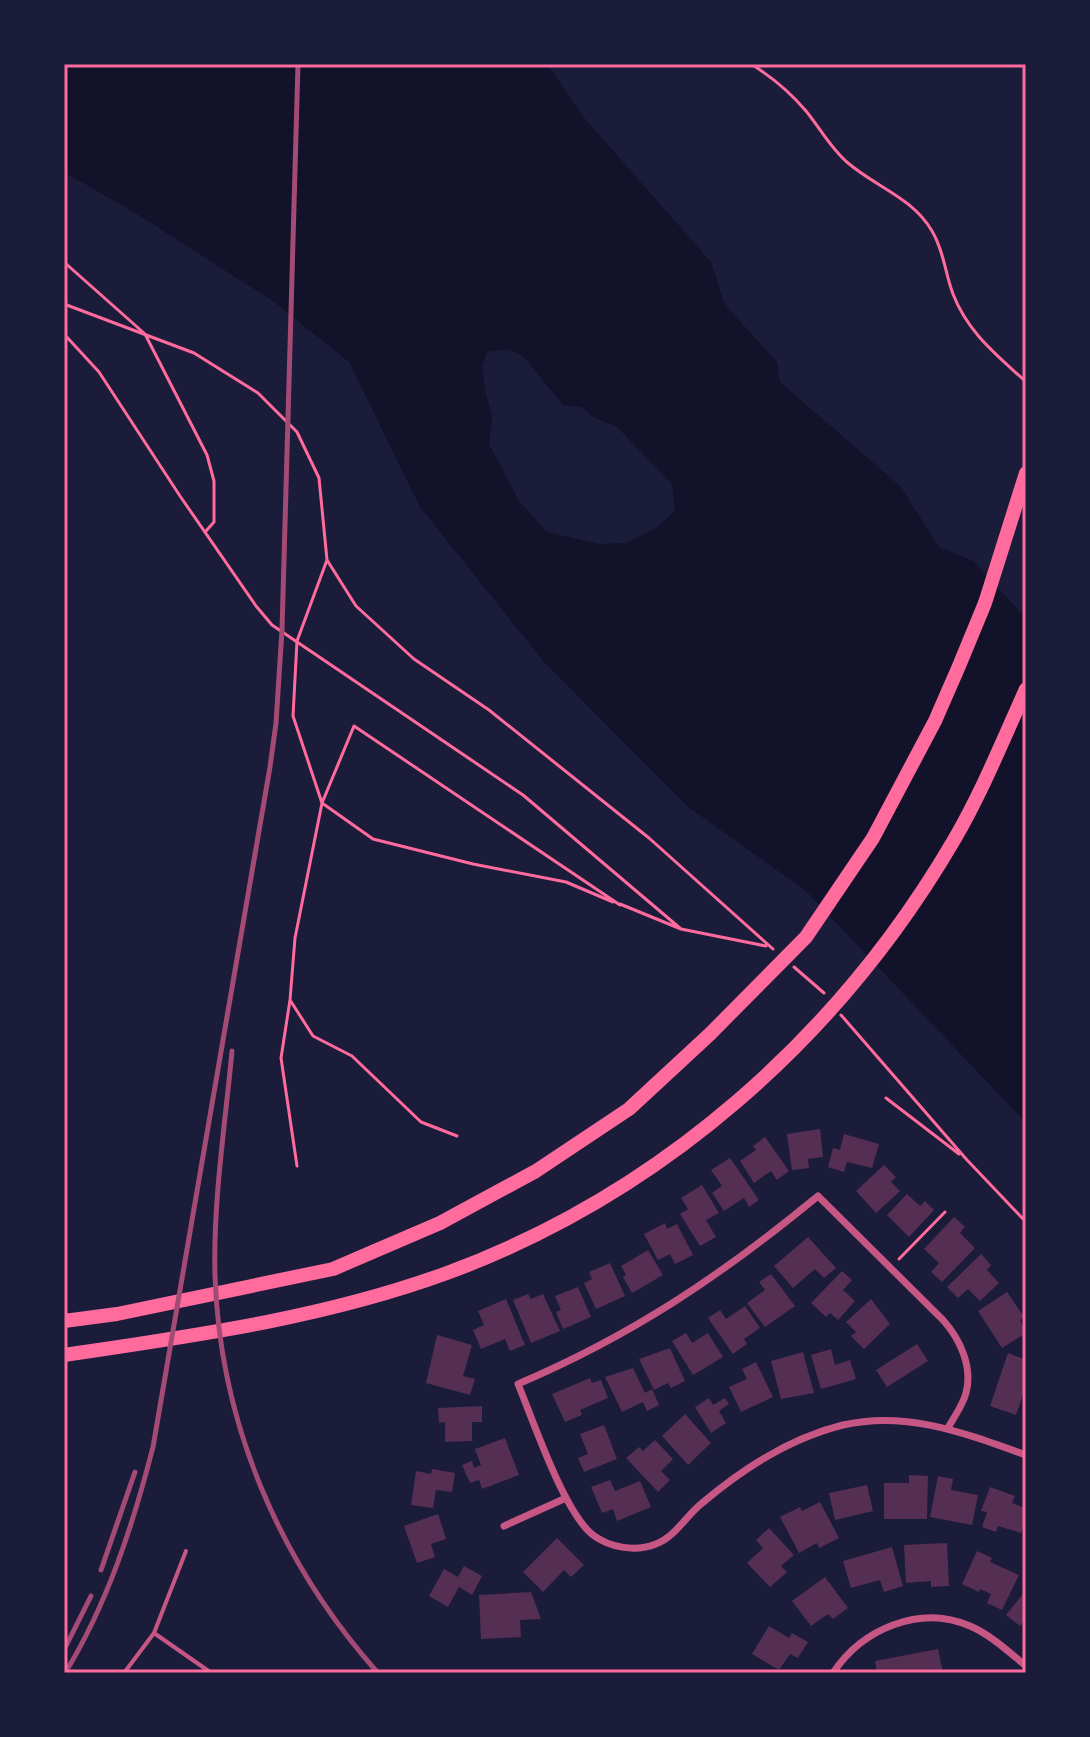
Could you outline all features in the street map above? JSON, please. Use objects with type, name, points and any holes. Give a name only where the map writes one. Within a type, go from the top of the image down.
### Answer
[{"type":"highway","points":[[64,1321],[117,1314],[333,1269],[440,1223],[536,1171],[629,1109],[710,1034],[806,937],[873,838],[935,721],[985,603],[1026,473]]},
{"type":"highway","points":[[64,1355],[260,1324],[363,1299],[446,1273],[559,1224],[662,1162],[757,1085],[812,1030],[863,971],[954,840],[984,783],[1026,689]]},
{"type":"street","points":[[948,1428],[966,1394],[967,1371],[962,1348],[951,1328],[818,1196],[753,1249],[654,1316],[603,1345],[518,1384],[578,1520],[603,1541],[621,1547],[641,1548],[659,1543],[717,1490],[768,1455],[845,1425],[885,1420],[915,1422],[948,1428],[1026,1455]]},
{"type":"street","points":[[504,1526],[566,1498]]},
{"type":"street","points":[[833,1673],[864,1640],[904,1620],[926,1617],[969,1625],[998,1642],[1026,1666]]},
{"type":"lane","points":[[124,1673],[154,1633],[186,1551]]},
{"type":"lane","points":[[154,1633],[210,1672]]},
{"type":"path","points":[[751,64],[787,90],[848,163],[899,196],[923,217],[942,253],[953,293],[964,317],[990,351],[1026,382]]},
{"type":"path","points":[[64,262],[145,334],[207,455],[214,481],[214,522],[205,532]]},
{"type":"path","points":[[64,304],[194,353],[258,393],[297,432],[319,478],[327,560],[297,641],[293,716],[322,803],[373,839],[473,864],[566,882],[681,929],[769,946]]},
{"type":"path","points":[[64,334],[99,372],[205,532],[272,625],[523,795],[681,929]]},
{"type":"path","points":[[327,560],[356,606],[414,659],[489,710],[649,838],[780,955]]},
{"type":"path","points":[[297,1166],[281,1058],[295,938],[322,803],[354,726],[620,905]]},
{"type":"path","points":[[791,964],[830,1000]]},
{"type":"path","points":[[290,1000],[313,1036],[352,1056],[421,1122],[457,1136]]},
{"type":"path","points":[[838,1011],[967,1160],[1026,1222]]},
{"type":"path","points":[[886,1098],[967,1160]]},
{"type":"path","points":[[890,1267],[945,1212]]},
{"type":"shaded area","points":[[64,64],[547,64],[585,119],[711,262],[725,305],[777,362],[780,382],[901,487],[939,547],[973,561],[1026,618],[1026,1123],[806,891],[687,806],[544,662],[420,507],[349,362],[273,301],[132,211],[64,172]],"holes":[[[508,349],[524,357],[563,405],[582,407],[593,417],[617,427],[672,484],[675,510],[659,526],[627,543],[599,544],[547,532],[519,501],[489,444],[492,417],[482,366],[487,352]]]},
{"type":"building","points":[[820,1129],[823,1157],[808,1159],[809,1168],[792,1170],[787,1134]]},
{"type":"building","points":[[844,1134],[879,1144],[872,1168],[847,1162],[844,1172],[828,1167],[833,1148],[840,1150]]},
{"type":"building","points":[[765,1137],[789,1171],[777,1180],[771,1171],[754,1183],[740,1161],[756,1150],[753,1146]]},
{"type":"building","points":[[730,1158],[759,1200],[749,1207],[744,1198],[724,1211],[712,1193],[722,1186],[711,1170]]},
{"type":"building","points":[[884,1165],[896,1177],[891,1182],[900,1191],[876,1213],[856,1191]]},
{"type":"building","points":[[702,1185],[719,1213],[706,1220],[716,1237],[700,1246],[680,1214],[688,1209],[681,1198]]},
{"type":"building","points":[[907,1194],[920,1206],[925,1201],[934,1210],[909,1237],[887,1215]]},
{"type":"building","points":[[954,1217],[965,1227],[960,1233],[975,1248],[942,1282],[931,1272],[939,1263],[924,1249]]},
{"type":"building","points":[[665,1223],[667,1229],[677,1224],[693,1255],[675,1264],[670,1254],[658,1260],[644,1234]]},
{"type":"building","points":[[808,1237],[836,1268],[824,1278],[815,1269],[793,1288],[774,1266]]},
{"type":"building","points":[[648,1250],[663,1275],[632,1293],[621,1266]]},
{"type":"building","points":[[981,1254],[991,1265],[987,1270],[999,1283],[980,1301],[968,1289],[958,1298],[947,1287]]},
{"type":"building","points":[[610,1263],[625,1296],[596,1309],[584,1283],[592,1279],[589,1272]]},
{"type":"building","points":[[842,1271],[852,1280],[843,1290],[855,1301],[838,1320],[830,1313],[826,1317],[811,1303]]},
{"type":"building","points":[[771,1274],[795,1306],[765,1327],[747,1303],[765,1290],[759,1282]]},
{"type":"building","points":[[578,1287],[591,1317],[563,1329],[556,1312],[561,1310],[555,1296]]},
{"type":"building","points":[[1007,1292],[1024,1317],[1020,1320],[1026,1333],[1002,1348],[978,1311]]},
{"type":"building","points":[[528,1294],[531,1299],[543,1294],[560,1331],[531,1343],[513,1300]]},
{"type":"building","points":[[506,1299],[525,1345],[510,1351],[505,1339],[481,1349],[473,1330],[484,1325],[478,1311]]},
{"type":"building","points":[[871,1299],[890,1324],[864,1349],[851,1336],[856,1332],[846,1322]]},
{"type":"building","points":[[745,1306],[760,1328],[744,1339],[747,1344],[733,1354],[708,1318],[720,1310],[726,1319]]},
{"type":"building","points":[[686,1333],[692,1343],[708,1333],[723,1357],[693,1375],[672,1341]]},
{"type":"building","points":[[437,1335],[472,1345],[463,1376],[475,1379],[470,1395],[426,1383]]},
{"type":"building","points":[[917,1344],[928,1361],[887,1387],[876,1370]]},
{"type":"building","points":[[670,1348],[685,1381],[671,1388],[668,1383],[654,1390],[639,1359]]},
{"type":"building","points":[[831,1349],[835,1365],[850,1360],[856,1379],[821,1389],[811,1355]]},
{"type":"building","points":[[803,1352],[814,1393],[781,1399],[771,1361]]},
{"type":"building","points":[[1008,1353],[1026,1360],[1026,1386],[1016,1415],[990,1406]]},
{"type":"building","points":[[756,1362],[773,1397],[741,1412],[729,1387],[747,1379],[742,1369]]},
{"type":"building","points":[[633,1368],[645,1393],[652,1389],[659,1405],[647,1411],[643,1402],[622,1412],[605,1377]]},
{"type":"building","points":[[590,1378],[592,1383],[601,1380],[608,1398],[580,1410],[582,1415],[565,1422],[552,1394]]},
{"type":"building","points":[[709,1398],[713,1405],[725,1398],[729,1404],[719,1411],[726,1423],[711,1433],[695,1407]]},
{"type":"building","points":[[482,1406],[482,1422],[472,1422],[472,1441],[445,1442],[445,1422],[439,1423],[438,1408]]},
{"type":"building","points":[[685,1414],[711,1443],[688,1465],[662,1436]]},
{"type":"building","points":[[604,1425],[617,1459],[584,1472],[578,1458],[588,1454],[580,1434]]},
{"type":"building","points":[[505,1438],[519,1475],[482,1489],[479,1480],[470,1483],[462,1465],[472,1461],[474,1468],[481,1465],[475,1449]]},
{"type":"building","points":[[655,1440],[673,1459],[661,1471],[670,1480],[658,1492],[626,1458],[639,1447],[643,1451]]},
{"type":"building","points":[[432,1469],[455,1473],[452,1492],[436,1490],[433,1508],[411,1505],[416,1471],[431,1474]]},
{"type":"building","points":[[909,1475],[928,1476],[927,1519],[884,1519],[884,1483],[909,1483]]},
{"type":"building","points":[[938,1476],[953,1479],[951,1490],[978,1495],[972,1525],[930,1517]]},
{"type":"building","points":[[610,1480],[615,1491],[640,1481],[651,1507],[617,1521],[613,1509],[602,1513],[591,1487]]},
{"type":"building","points":[[867,1485],[873,1511],[835,1520],[829,1493]]},
{"type":"building","points":[[990,1487],[1015,1496],[1012,1503],[1026,1508],[1021,1533],[998,1526],[996,1532],[982,1527],[987,1512],[981,1511]]},
{"type":"building","points":[[820,1502],[839,1538],[819,1548],[817,1543],[799,1553],[780,1517]]},
{"type":"building","points":[[438,1514],[446,1539],[431,1544],[435,1557],[417,1563],[404,1526]]},
{"type":"building","points":[[769,1528],[794,1555],[781,1566],[787,1572],[770,1587],[747,1563],[763,1548],[756,1540]]},
{"type":"building","points":[[557,1538],[584,1565],[571,1577],[564,1570],[543,1592],[523,1572]]},
{"type":"building","points":[[947,1543],[949,1586],[931,1587],[931,1581],[906,1583],[904,1545]]},
{"type":"building","points":[[892,1547],[903,1586],[884,1592],[880,1580],[851,1588],[843,1561]]},
{"type":"building","points":[[977,1551],[992,1558],[990,1562],[1019,1575],[1002,1610],[987,1603],[991,1594],[962,1584]]},
{"type":"building","points":[[464,1566],[482,1576],[472,1595],[459,1587],[448,1607],[429,1596],[444,1569],[458,1577]]},
{"type":"building","points":[[825,1577],[848,1608],[833,1619],[828,1614],[811,1626],[792,1601]]},
{"type":"building","points":[[1026,1590],[1026,1619],[1020,1626],[1006,1615]]},
{"type":"building","points":[[531,1592],[541,1619],[520,1620],[521,1637],[481,1639],[479,1595]]},
{"type":"building","points":[[769,1626],[789,1638],[792,1633],[808,1642],[798,1658],[790,1654],[779,1670],[752,1654]]},
{"type":"building","points":[[938,1649],[943,1673],[877,1673],[875,1661]]},
{"type":"railway","points":[[65,1673],[94,1620],[117,1564],[153,1447],[270,767],[282,630],[298,64]]},
{"type":"railway","points":[[232,1051],[215,1248],[219,1331],[229,1385],[243,1438],[285,1538],[312,1585],[378,1673]]},
{"type":"railway","points":[[101,1570],[135,1472]]},
{"type":"railway","points":[[64,1650],[91,1596]]}]
